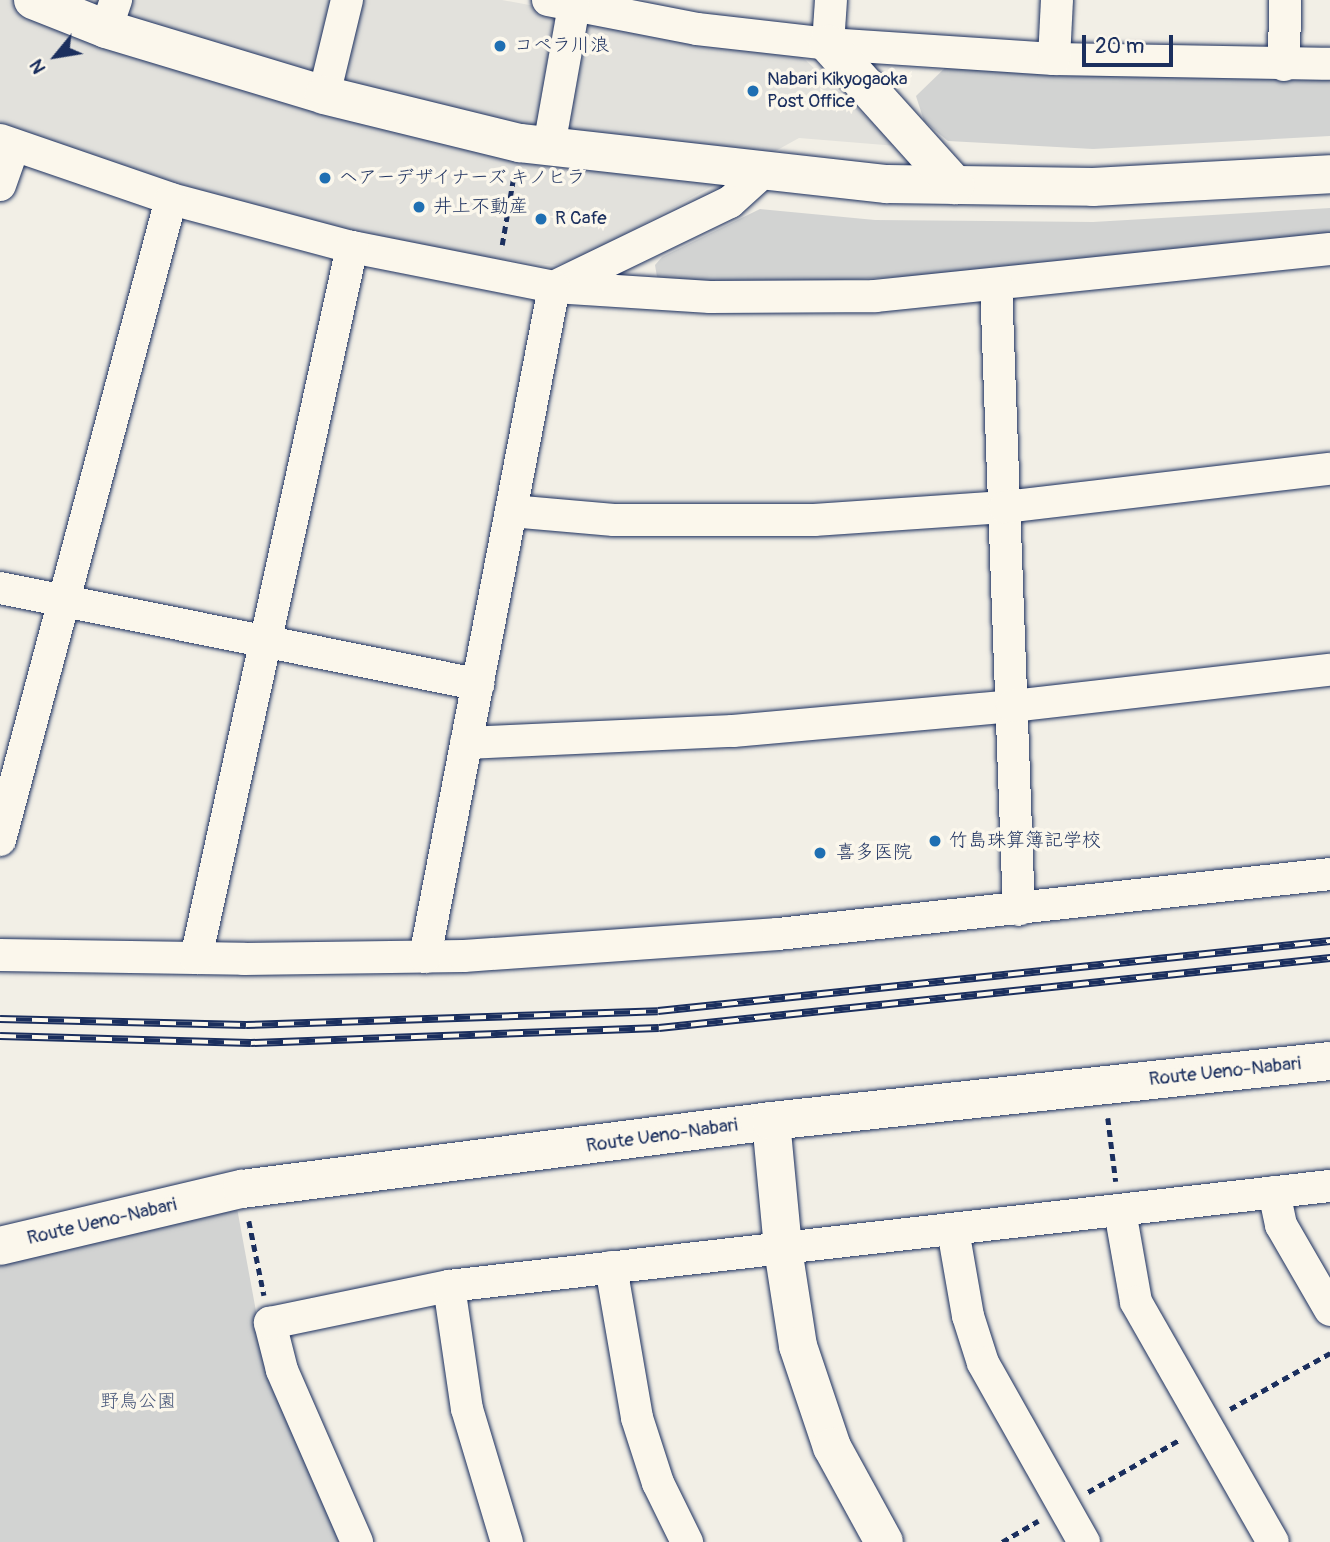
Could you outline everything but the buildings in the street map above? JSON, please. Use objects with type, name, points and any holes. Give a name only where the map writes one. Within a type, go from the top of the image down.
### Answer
[{"type":"street","points":[[33,0],[111,15],[324,95],[534,145],[887,184],[1093,187],[1330,174]]},
{"type":"street","points":[[324,95],[346,0]]},
{"type":"street","points":[[831,0],[828,44],[955,185]]},
{"type":"street","points":[[1054,59],[1056,0]]},
{"type":"street","points":[[1284,65],[1285,0]]},
{"type":"street","points":[[534,145],[561,3],[697,29],[828,44],[1054,59],[1330,64]]},
{"type":"street","points":[[0,185],[7,143],[171,199],[352,247],[554,287],[795,299],[996,284],[1330,249]]},
{"type":"street","points":[[554,287],[730,202],[763,172]]},
{"type":"street","points":[[0,841],[171,199]]},
{"type":"street","points":[[196,958],[352,247]]},
{"type":"street","points":[[996,284],[1018,910]]},
{"type":"street","points":[[425,957],[554,287]]},
{"type":"street","points":[[510,511],[614,520],[801,520],[1005,507],[1330,468]]},
{"type":"street","points":[[0,588],[478,684]]},
{"type":"street","points":[[466,743],[733,732],[1012,706],[1330,670]]},
{"type":"street","points":[[0,955],[425,957],[778,934],[1330,874]]},
{"type":"street","name":"Route Ueno-Nabari","points":[[0,1246],[242,1189],[771,1121],[1330,1060]]},
{"type":"street","points":[[771,1121],[783,1248],[798,1346],[817,1412],[884,1542]]},
{"type":"street","points":[[357,1542],[282,1370],[270,1323],[449,1286],[1330,1186]]},
{"type":"street","points":[[1274,1192],[1281,1225],[1330,1310]]},
{"type":"street","points":[[1120,1211],[1130,1287],[1273,1542]]},
{"type":"street","points":[[953,1230],[968,1316],[983,1363],[1084,1542]]},
{"type":"street","points":[[611,1267],[637,1418],[658,1483],[687,1542]]},
{"type":"street","points":[[449,1286],[467,1409],[507,1542]]},
{"type":"path","points":[[499,274],[534,145]]},
{"type":"path","points":[[1107,1113],[1120,1211]]},
{"type":"path","points":[[242,1189],[270,1323]]},
{"type":"path","points":[[1002,1542],[1330,1353]]},
{"type":"shaded area","points":[[0,0],[502,0],[801,56],[897,146],[799,138],[584,257],[555,265],[448,253],[358,234],[139,173],[0,123]]},
{"type":"green space","points":[[949,64],[1330,75],[1330,136],[1093,149],[948,141],[924,121],[916,96]]},
{"type":"green space","points":[[1330,208],[1330,233],[960,274],[757,284],[657,277],[655,265],[662,257],[760,209],[875,220],[1093,222]]},
{"type":"green space","name":"野鳥公園","points":[[237,1208],[260,1333],[339,1542],[0,1542],[0,1261]]},
{"type":"railway","points":[[0,1019],[246,1025],[658,1011],[1330,941]]},
{"type":"railway","points":[[0,1036],[251,1043],[659,1028],[1330,958]]},
{"type":"place","name":"コペラ川浪","points":[[500,46]]},
{"type":"place","name":"Nabari Kikyogaoka Post Office","points":[[753,91]]},
{"type":"place","name":"ヘアーデザイナーズ キノヒラ","points":[[325,178]]},
{"type":"place","name":"井上不動産","points":[[419,207]]},
{"type":"place","name":"R Cafe","points":[[541,219]]},
{"type":"place","name":"竹島珠算簿記学校","points":[[935,841]]},
{"type":"place","name":"喜多医院","points":[[820,853]]}]
